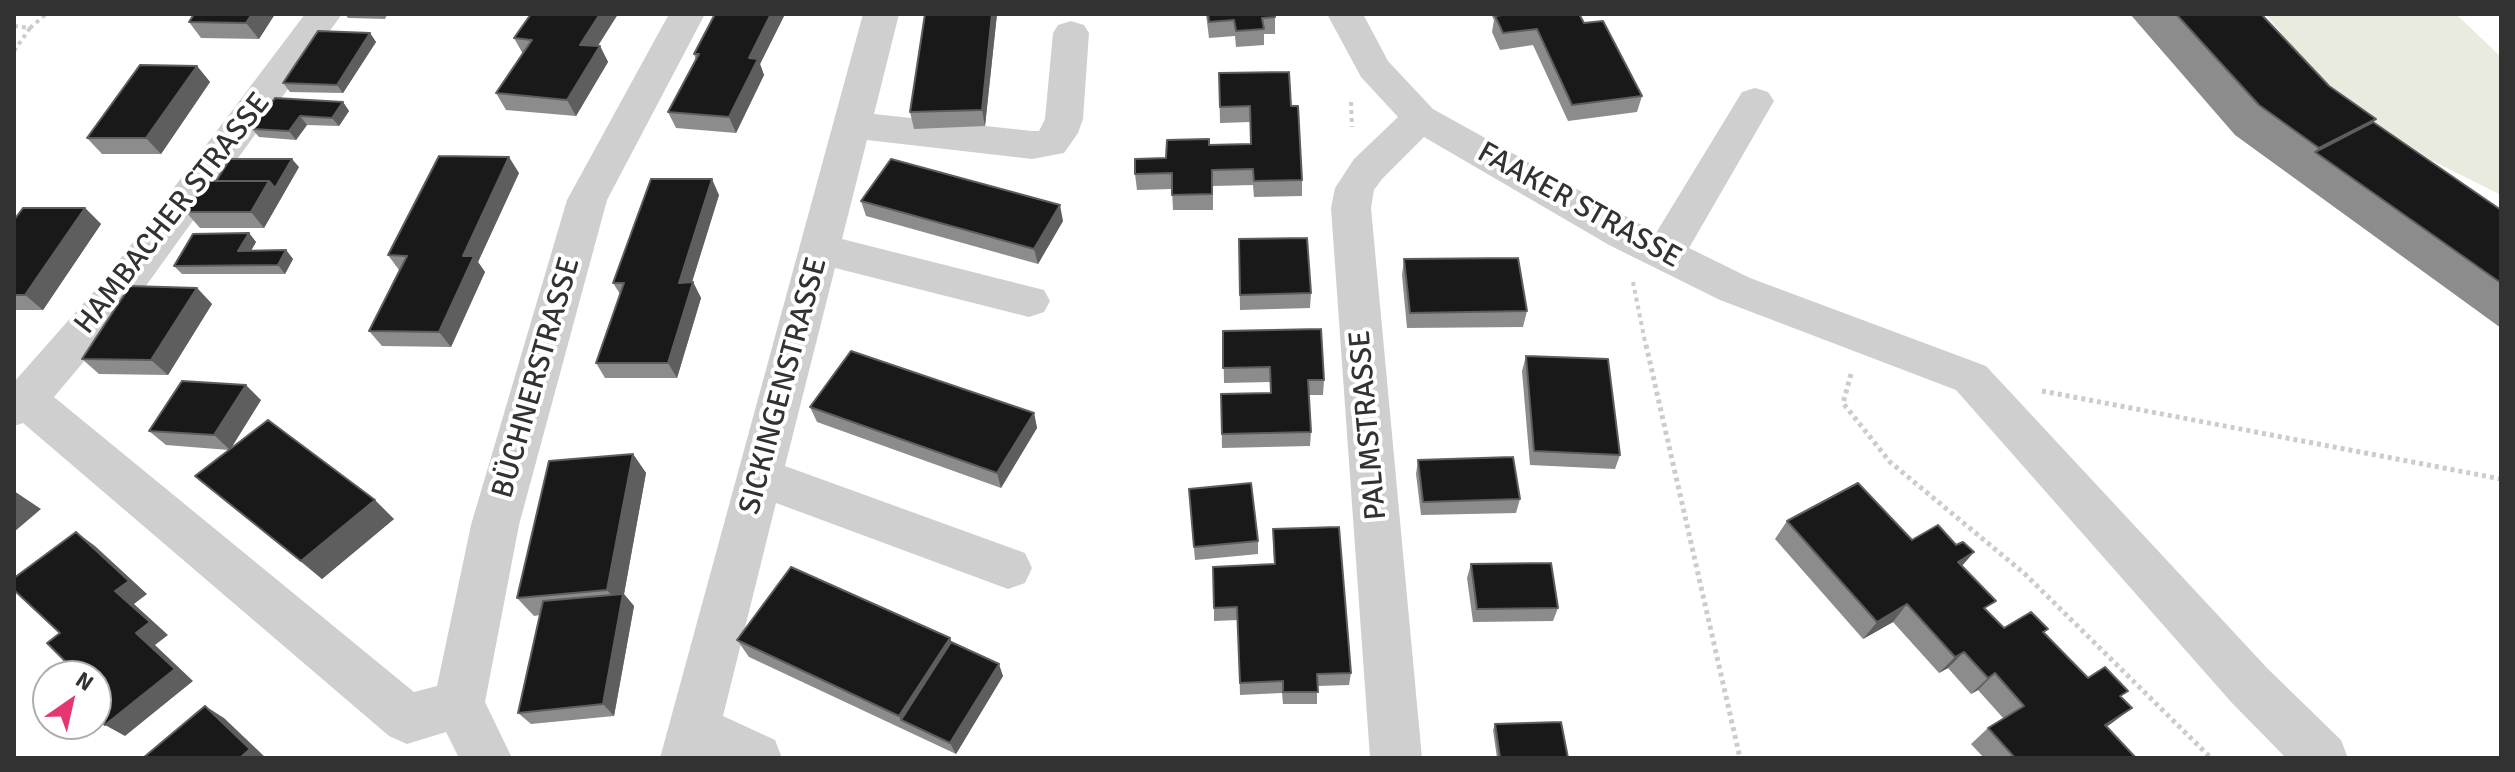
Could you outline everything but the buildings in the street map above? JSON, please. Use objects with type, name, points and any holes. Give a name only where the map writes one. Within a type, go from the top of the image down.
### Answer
[{"type":"street","name":"HAMBACHER STRASSE","points":[[20,403],[120,290],[324,14]]},
{"type":"street","name":"BÜCHNERSTRASSE","points":[[459,704],[495,525],[587,200],[687,14]]},
{"type":"street","name":"SICKINGENSTRASSE","points":[[690,743],[881,14]]},
{"type":"street","name":"FAAKER STRASSE","points":[[1345,14],[1374,68],[1420,118],[1623,234],[1735,289],[1971,378]]},
{"type":"street","points":[[852,125],[1032,145],[1050,143],[1059,133],[1064,119],[1071,33]]},
{"type":"street","points":[[1664,255],[1755,101]]},
{"type":"street","name":"PALMSTRASSE","points":[[1396,758],[1351,208],[1355,188],[1368,169],[1420,118]]},
{"type":"street","points":[[820,249],[1029,301]]},
{"type":"street","points":[[1971,378],[2250,686],[2322,758]]},
{"type":"street","points":[[20,403],[407,719],[459,704],[486,758]]},
{"type":"street","points":[[760,477],[1008,568]]},
{"type":"street","points":[[690,743],[756,758]]},
{"type":"path","points":[[14,51],[30,28],[46,14]]},
{"type":"path","points":[[14,26],[30,28]]},
{"type":"path","points":[[1623,234],[1669,458],[1740,758]]},
{"type":"path","points":[[1861,338],[1843,403],[1890,462],[2025,574],[2211,758]]},
{"type":"path","points":[[1971,378],[2501,479]]},
{"type":"shaded area","points":[[2265,14],[2456,14],[2501,57],[2501,195],[2431,160],[2332,93]]}]
